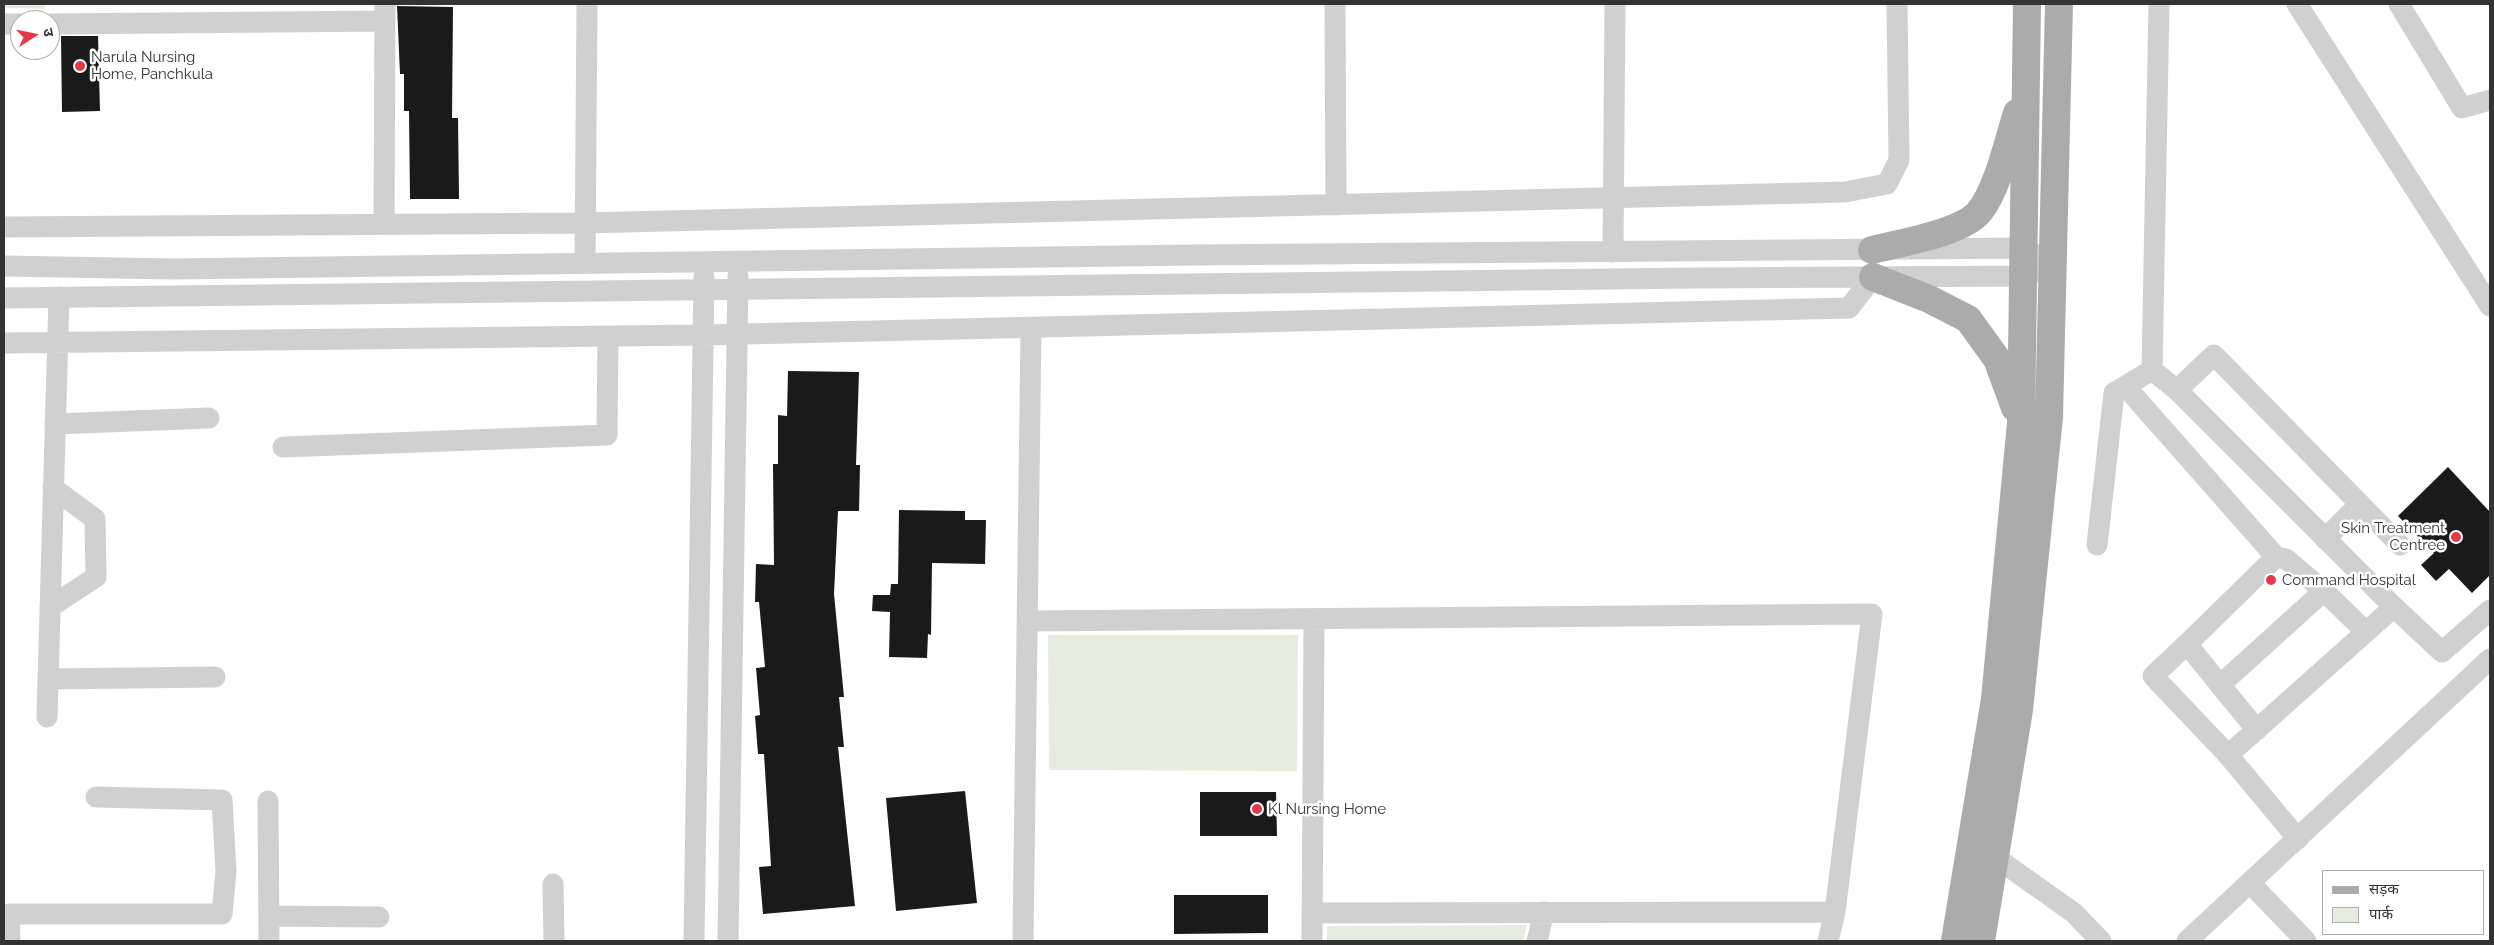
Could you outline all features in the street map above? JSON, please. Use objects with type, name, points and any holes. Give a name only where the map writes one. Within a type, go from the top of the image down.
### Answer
[{"type":"main road","points":[[1955,941],[1995,699],[2021,423],[2027,4]]},
{"type":"main road","points":[[1981,941],[2019,710],[2049,417],[2059,4]]},
{"type":"main road","points":[[1872,250],[1956,228],[1980,211],[1996,177],[2026,84]]},
{"type":"main road","points":[[1873,277],[1929,299],[1968,319],[1997,359],[2021,423]]},
{"type":"street","points":[[567,292],[584,263],[587,4]]},
{"type":"street","points":[[1335,4],[1336,205]]},
{"type":"street","points":[[1613,252],[1614,4]]},
{"type":"street","points":[[4,227],[585,223],[1846,192],[1887,184],[1900,160],[1897,4]]},
{"type":"street","points":[[2152,370],[2159,4]]},
{"type":"street","points":[[2297,4],[2490,306]]},
{"type":"street","points":[[2399,4],[2462,108],[2490,100]]},
{"type":"street","points":[[60,24],[385,12],[384,224]]},
{"type":"street","points":[[4,266],[174,268],[2024,248],[2053,266]]},
{"type":"street","points":[[694,941],[704,261]]},
{"type":"street","points":[[728,941],[738,261]]},
{"type":"street","points":[[584,263],[600,292]]},
{"type":"street","points":[[4,298],[2023,276],[2053,266]]},
{"type":"street","points":[[4,343],[703,335],[1849,308],[1873,277]]},
{"type":"street","points":[[47,717],[59,297]]},
{"type":"street","points":[[1023,941],[1031,328]]},
{"type":"street","points":[[283,447],[607,436],[608,336]]},
{"type":"street","points":[[2177,390],[2214,356],[2400,545]]},
{"type":"street","points":[[2097,545],[2114,393],[2152,370]]},
{"type":"street","points":[[2152,370],[2177,390],[2325,539],[2442,652],[2490,610]]},
{"type":"street","points":[[2126,387],[2276,557],[2286,559],[2324,591],[2366,632]]},
{"type":"street","points":[[55,424],[209,418]]},
{"type":"street","points":[[50,607],[96,576],[95,519],[53,488]]},
{"type":"street","points":[[2325,539],[2360,504]]},
{"type":"street","points":[[2276,557],[2152,676],[2228,755],[2298,839]]},
{"type":"street","points":[[2220,685],[2324,591]]},
{"type":"street","points":[[2228,755],[2394,607]]},
{"type":"street","points":[[1028,621],[1872,614],[1834,912],[1828,941]]},
{"type":"street","points":[[1312,941],[1314,619]]},
{"type":"street","points":[[2187,644],[2257,730]]},
{"type":"street","points":[[2188,941],[2490,659]]},
{"type":"street","points":[[48,679],[215,677]]},
{"type":"street","points":[[10,941],[9,914],[222,914],[226,871],[222,800],[96,797]]},
{"type":"street","points":[[268,802],[269,941]]},
{"type":"street","points":[[1995,857],[2074,913],[2101,941]]},
{"type":"street","points":[[2250,883],[2306,941]]},
{"type":"street","points":[[553,884],[554,941]]},
{"type":"street","points":[[1537,941],[1544,912]]},
{"type":"street","points":[[1312,913],[1834,912]]},
{"type":"street","points":[[269,916],[379,917]]},
{"type":"green space","points":[[4,4],[45,4],[45,9],[4,8]]},
{"type":"green space","points":[[1048,635],[1298,635],[1297,771],[1049,770]]},
{"type":"green space","points":[[1527,925],[1523,941],[1327,941],[1327,926]]},
{"type":"building","points":[[397,6],[453,7],[452,118],[458,118],[459,199],[410,199],[409,111],[404,111],[404,74],[400,74]]},
{"type":"building","points":[[61,36],[98,36],[100,111],[62,112]]},
{"type":"building","points":[[788,371],[859,372],[856,465],[860,465],[859,511],[838,511],[834,594],[844,697],[839,697],[844,747],[838,747],[855,906],[763,914],[759,867],[771,866],[764,754],[758,754],[755,716],[760,715],[756,668],[765,667],[759,602],[755,602],[756,564],[774,565],[773,464],[778,464],[778,415],[787,416]]},
{"type":"building","points":[[2448,467],[2490,512],[2490,575],[2472,593],[2449,569],[2436,581],[2421,565],[2434,553],[2398,516]]},
{"type":"building","points":[[899,510],[965,511],[965,520],[986,520],[985,564],[932,563],[931,635],[928,634],[927,658],[889,657],[890,612],[872,611],[873,595],[890,595],[891,584],[898,584]]},
{"type":"building","points":[[965,791],[977,903],[896,911],[886,798]]},
{"type":"building","points":[[1200,792],[1276,792],[1277,836],[1200,836]]},
{"type":"building","points":[[1174,895],[1268,895],[1268,933],[1174,934]]},
{"type":"place","name":"Narula Nursing Home, Panchkula","points":[[80,66]]},
{"type":"place","name":"Skin Treatment Centree","points":[[2456,537]]},
{"type":"place","name":"Command Hospital","points":[[2271,580]]},
{"type":"place","name":"Kl Nursing Home","points":[[1257,809]]}]
